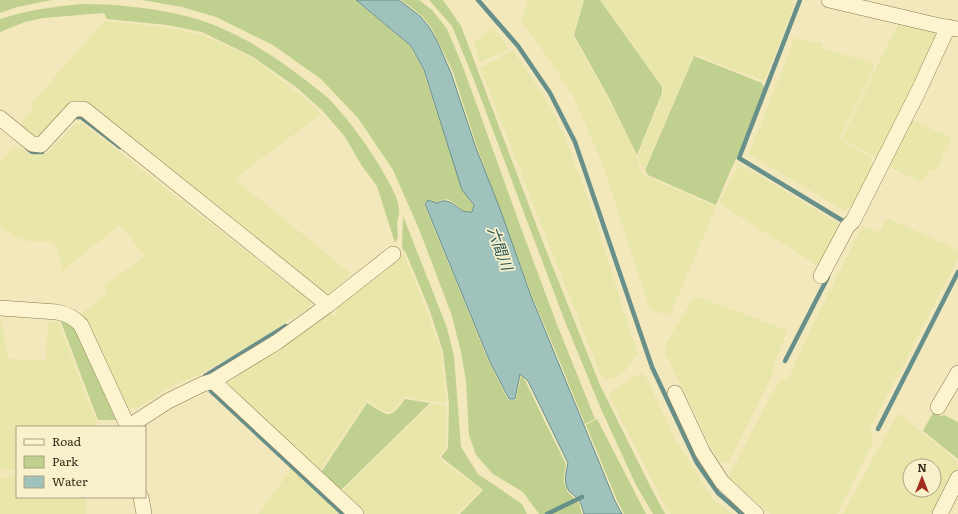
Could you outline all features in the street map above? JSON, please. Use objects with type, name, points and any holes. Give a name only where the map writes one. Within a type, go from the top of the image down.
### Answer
[{"type":"street","points":[[821,276],[953,28],[829,0]]},
{"type":"street","points":[[0,118],[32,144],[41,145],[74,109],[84,110],[328,305]]},
{"type":"street","points":[[130,426],[168,401],[209,382],[277,342],[328,305],[393,254]]},
{"type":"street","points":[[0,308],[57,312],[74,318],[81,325],[128,426]]},
{"type":"street","points":[[938,407],[958,373]]},
{"type":"street","points":[[209,382],[356,514]]},
{"type":"street","points":[[675,393],[703,453],[722,482],[756,514]]},
{"type":"street","points":[[940,514],[958,478]]},
{"type":"street","points":[[141,498],[144,514]]},
{"type":"shaded area","points":[[528,0],[583,0],[573,36],[635,151],[641,170],[645,176],[716,207],[671,312],[667,315],[653,311],[649,307],[603,165],[574,98],[551,62],[521,21]]},
{"type":"shaded area","points":[[601,0],[792,0],[792,3],[795,4],[764,81],[694,54],[644,169],[638,156],[663,94],[663,87]]},
{"type":"shaded area","points":[[104,21],[165,27],[198,34],[214,40],[252,58],[320,112],[320,115],[234,179],[347,270],[349,273],[348,278],[330,292],[323,290],[88,106],[42,135],[32,135],[20,125],[32,110],[32,103]]},
{"type":"shaded area","points":[[905,23],[937,31],[939,34],[880,160],[842,138],[895,30],[899,24]]},
{"type":"shaded area","points":[[494,28],[509,49],[480,62],[474,42]]},
{"type":"shaded area","points":[[795,38],[822,43],[821,49],[864,60],[873,64],[873,70],[839,138],[871,158],[872,162],[872,167],[853,209],[848,208],[845,211],[749,154]]},
{"type":"shaded area","points":[[513,50],[552,109],[573,157],[638,355],[623,373],[612,379],[606,379],[601,376],[480,68]]},
{"type":"shaded area","points":[[909,119],[950,137],[951,139],[936,171],[929,170],[922,182],[886,165]]},
{"type":"shaded area","points":[[82,123],[311,302],[309,308],[234,355],[198,375],[168,388],[136,409],[132,407],[126,409],[81,319],[81,314],[108,293],[103,287],[145,256],[120,225],[62,271],[57,246],[53,243],[49,241],[27,241],[18,238],[0,226],[0,163],[12,148],[22,149],[30,155],[47,153],[74,125]]},
{"type":"shaded area","points":[[739,164],[841,225],[821,268],[719,203]]},
{"type":"shaded area","points":[[887,218],[958,250],[958,258],[870,429],[873,437],[871,446],[837,514],[770,514],[728,477],[778,383],[790,375],[812,326],[862,226],[879,232]]},
{"type":"shaded area","points":[[403,252],[441,352],[446,403],[404,397],[394,410],[390,412],[384,411],[367,400],[319,471],[235,391],[230,385],[229,381],[231,378],[256,365],[299,336],[330,312],[334,316],[338,312],[335,308]]},
{"type":"shaded area","points":[[697,297],[787,330],[772,375],[729,462],[719,463],[665,352],[665,345],[693,299]]},
{"type":"shaded area","points":[[0,314],[8,359],[46,360],[48,321],[58,321],[98,426],[16,426],[16,469],[10,471],[7,468],[0,470]]},
{"type":"shaded area","points":[[641,373],[646,377],[675,439],[712,498],[732,514],[671,514],[667,509],[608,394]]},
{"type":"shaded area","points":[[432,404],[447,406],[446,447],[438,458],[481,490],[457,514],[362,514],[340,493]]},
{"type":"shaded area","points":[[898,413],[954,459],[958,464],[958,468],[935,514],[843,514]]},
{"type":"shaded area","points":[[291,469],[339,514],[259,514]]},
{"type":"shaded area","points":[[16,473],[16,498],[85,498],[87,514],[0,514],[0,479]]},
{"type":"green space","points":[[0,0],[52,0],[17,7],[0,13]]},
{"type":"green space","points":[[142,0],[355,0],[410,46],[423,70],[462,190],[473,205],[472,212],[465,211],[450,200],[446,199],[437,202],[428,199],[424,204],[489,362],[508,400],[516,400],[521,375],[526,382],[566,464],[564,483],[568,492],[579,503],[582,514],[539,514],[523,492],[493,474],[476,455],[469,435],[466,381],[461,352],[451,313],[419,229],[393,170],[358,118],[321,79],[273,45],[216,17],[182,7]]},
{"type":"green space","points":[[401,0],[419,0],[432,10],[447,29],[463,67],[556,322],[595,419],[585,424],[532,296],[477,147],[453,72],[430,26],[422,16]]},
{"type":"green space","points":[[429,0],[443,0],[461,26],[542,240],[600,385],[665,514],[653,514],[636,485],[601,409],[564,319],[474,80],[452,26]]},
{"type":"green space","points":[[584,0],[600,0],[662,87],[662,93],[637,155],[609,98],[574,35]]},
{"type":"green space","points":[[81,4],[117,5],[141,8],[195,19],[247,40],[293,71],[329,99],[344,116],[371,153],[394,191],[399,206],[397,223],[398,236],[395,243],[377,186],[362,166],[345,137],[323,111],[296,87],[253,57],[202,32],[167,25],[107,19],[104,13],[43,18],[25,22],[0,32],[0,19],[40,9]]},
{"type":"green space","points":[[694,56],[762,83],[764,88],[716,205],[648,175],[645,170]]},
{"type":"green space","points":[[403,216],[447,328],[454,356],[461,447],[478,474],[522,504],[527,514],[460,514],[483,490],[441,457],[448,448],[449,404],[443,352],[430,311],[406,253],[402,248]]},
{"type":"green space","points":[[59,317],[76,327],[118,419],[98,420]]},
{"type":"green space","points":[[405,399],[430,403],[339,492],[320,474],[367,403],[388,414],[395,411]]},
{"type":"green space","points":[[933,413],[941,416],[944,415],[958,422],[958,459],[923,431]]},
{"type":"green space","points":[[597,419],[646,514],[624,514],[586,425]]},
{"type":"water","name":"六間川","points":[[356,0],[399,0],[421,17],[437,41],[451,73],[476,148],[500,209],[531,296],[615,501],[622,514],[584,514],[579,500],[567,488],[566,477],[568,463],[528,381],[520,374],[515,399],[509,399],[490,362],[425,204],[428,200],[437,203],[441,201],[448,201],[463,211],[470,212],[472,212],[474,205],[462,190],[424,70],[411,46]]},
{"type":"waterway","points":[[478,0],[518,46],[550,93],[575,142],[652,367],[697,463],[718,493],[742,514]]},
{"type":"waterway","points":[[800,0],[739,158],[848,224]]},
{"type":"waterway","points":[[73,119],[74,117],[81,117],[120,147]]},
{"type":"waterway","points":[[27,148],[32,152],[42,152]]},
{"type":"waterway","points":[[878,429],[958,272]]},
{"type":"waterway","points":[[785,361],[828,277]]},
{"type":"waterway","points":[[286,326],[205,376],[211,391],[343,514]]},
{"type":"waterway","points":[[547,514],[582,497]]}]
